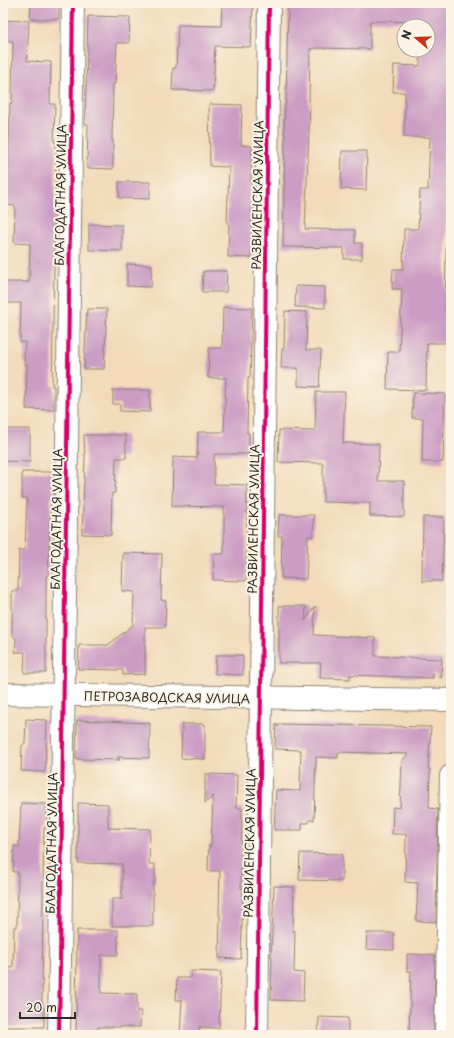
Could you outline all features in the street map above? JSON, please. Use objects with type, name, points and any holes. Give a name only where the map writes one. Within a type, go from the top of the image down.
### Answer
[{"type":"street","name":"БЛАГОДАТНАЯ УЛИЦА","points":[[59,1035],[73,3]]},
{"type":"street","name":"РАЗВИЛЕНСКАЯ УЛИЦА","points":[[257,1035],[269,3]]},
{"type":"street","name":"ПЕТРОЗАВОДСКАЯ УЛИЦА","points":[[3,694],[451,700]]},
{"type":"street","points":[[446,1035],[451,776]]},
{"type":"building","points":[[31,3],[59,3],[59,19],[30,19]]},
{"type":"building","points":[[222,3],[253,3],[251,47],[215,46],[213,91],[172,90],[173,68],[176,68],[178,25],[221,26]]},
{"type":"building","points":[[288,3],[451,3],[449,107],[451,108],[449,153],[451,153],[451,173],[449,173],[445,312],[448,312],[447,343],[427,343],[426,390],[387,389],[388,352],[399,352],[402,289],[392,289],[393,269],[403,269],[404,229],[418,229],[420,190],[428,190],[430,137],[404,137],[405,92],[393,92],[394,65],[420,66],[420,58],[436,58],[436,18],[396,18],[396,21],[370,21],[370,49],[310,49],[310,105],[305,229],[355,230],[355,243],[362,243],[362,259],[344,259],[344,248],[283,247],[284,134]]},
{"type":"building","points":[[88,16],[130,17],[129,43],[117,43],[115,84],[113,84],[113,169],[87,168],[88,124],[85,124]]},
{"type":"building","points":[[3,20],[29,21],[27,61],[51,62],[50,104],[55,104],[54,142],[56,142],[52,386],[54,386],[54,410],[26,409],[27,364],[24,364],[25,342],[20,342],[21,303],[3,303],[3,282],[29,282],[30,244],[14,243],[15,206],[7,205],[10,103],[12,103],[13,41],[3,41]]},
{"type":"building","points":[[209,104],[242,105],[241,145],[252,146],[251,186],[254,186],[254,210],[252,210],[251,258],[228,257],[229,223],[227,223],[229,167],[210,166]]},
{"type":"building","points":[[342,151],[367,151],[366,190],[341,189]]},
{"type":"building","points":[[119,182],[150,182],[150,199],[119,198]]},
{"type":"building","points":[[89,224],[122,225],[122,251],[89,250]]},
{"type":"building","points":[[127,264],[152,265],[151,287],[127,286]]},
{"type":"building","points":[[203,271],[227,271],[226,292],[202,292]]},
{"type":"building","points":[[296,286],[325,287],[325,308],[295,307]]},
{"type":"building","points":[[223,307],[252,308],[250,378],[248,378],[247,433],[249,433],[249,454],[214,454],[214,484],[247,485],[246,581],[213,580],[214,554],[224,554],[224,507],[172,506],[173,457],[197,458],[198,432],[224,432],[226,378],[208,378],[209,348],[222,348]]},
{"type":"building","points":[[87,309],[107,309],[104,369],[84,369]]},
{"type":"building","points":[[285,311],[307,312],[306,350],[321,350],[319,387],[298,386],[298,368],[281,368],[282,349],[284,349]]},
{"type":"building","points":[[113,390],[150,390],[150,412],[120,411],[120,404],[113,404]]},
{"type":"building","points":[[316,392],[345,392],[343,443],[379,444],[378,481],[404,481],[404,517],[370,516],[370,503],[323,502],[323,463],[278,462],[279,430],[315,431]]},
{"type":"building","points":[[413,393],[445,394],[443,462],[422,462],[423,418],[412,418]]},
{"type":"building","points":[[3,429],[30,429],[30,462],[3,461]]},
{"type":"building","points":[[84,435],[126,435],[126,458],[116,458],[115,493],[112,493],[111,535],[82,534],[85,457]]},
{"type":"building","points":[[22,472],[54,472],[54,498],[51,498],[48,576],[46,576],[46,673],[24,673],[25,652],[15,652],[16,639],[12,634],[12,591],[18,591],[19,550],[25,550],[27,498],[22,498]]},
{"type":"building","points":[[279,515],[314,515],[313,536],[308,536],[306,579],[281,578],[282,536],[278,536]]},
{"type":"building","points":[[423,517],[444,517],[442,581],[422,581]]},
{"type":"building","points":[[123,553],[162,554],[161,600],[166,601],[165,627],[145,627],[145,674],[123,675],[123,670],[78,669],[79,645],[108,645],[133,625],[134,592],[122,591]]},
{"type":"building","points":[[279,606],[306,606],[305,621],[315,606],[314,635],[375,638],[375,656],[442,659],[441,678],[433,673],[433,678],[350,675],[350,679],[320,678],[321,663],[279,663]]},
{"type":"building","points":[[216,655],[243,655],[243,675],[215,674]]},
{"type":"building","points":[[26,719],[47,720],[45,772],[21,771],[22,746],[25,743]]},
{"type":"building","points":[[77,720],[150,723],[149,758],[117,757],[120,760],[76,759]]},
{"type":"building","points":[[182,724],[205,724],[205,759],[181,758]]},
{"type":"building","points":[[276,724],[278,727],[279,724],[431,727],[428,769],[430,769],[429,808],[438,809],[436,922],[416,921],[418,883],[405,882],[406,834],[392,834],[393,807],[400,808],[402,761],[408,754],[338,752],[338,758],[316,757],[314,820],[309,820],[309,823],[302,823],[302,830],[274,830],[276,790],[300,791],[301,750],[275,749]]},
{"type":"building","points":[[205,774],[237,775],[236,808],[242,808],[241,888],[243,888],[241,959],[219,958],[220,871],[208,871],[209,845],[211,846],[213,796],[205,803]]},
{"type":"building","points":[[21,803],[47,804],[46,828],[44,828],[43,890],[42,1007],[44,1007],[44,1027],[3,1027],[4,967],[13,968],[14,927],[17,927],[18,872],[13,872],[14,846],[19,847]]},
{"type":"building","points":[[78,803],[108,804],[108,828],[150,829],[149,864],[155,864],[155,883],[153,882],[153,926],[112,926],[112,899],[122,899],[122,864],[78,863]]},
{"type":"building","points":[[300,853],[342,854],[342,881],[299,880]]},
{"type":"building","points":[[274,886],[294,887],[294,972],[304,973],[303,1001],[271,1000]]},
{"type":"building","points":[[77,930],[118,930],[118,955],[101,955],[101,993],[137,994],[137,1011],[141,1011],[140,1027],[98,1027],[98,1035],[76,1035]]},
{"type":"building","points":[[367,933],[394,933],[394,950],[366,949]]},
{"type":"building","points":[[407,954],[435,955],[434,1035],[409,1035],[411,971],[407,971]]},
{"type":"building","points":[[191,971],[221,972],[219,1028],[199,1027],[199,1033],[180,1033],[182,1000],[176,1000],[177,978],[191,978]]},
{"type":"building","points":[[319,1017],[348,1018],[348,1035],[318,1035]]},
{"type":"cycle path","points":[[59,1035],[73,3]]},
{"type":"cycle path","points":[[257,1035],[269,3]]}]
